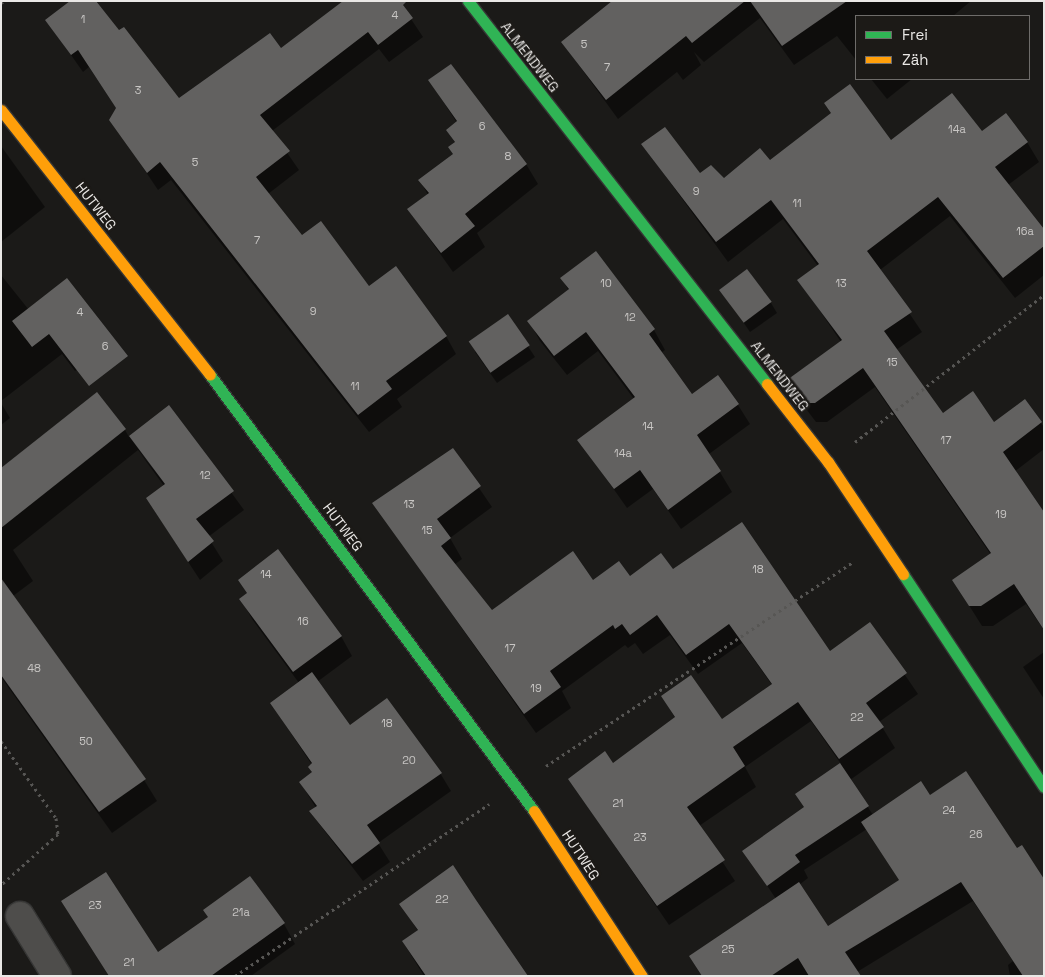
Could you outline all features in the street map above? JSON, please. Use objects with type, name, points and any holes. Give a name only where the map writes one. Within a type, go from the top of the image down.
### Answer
[{"type":"street","name":"ALMENDWEG","points":[[468,1],[828,462],[1044,787]]},
{"type":"street","name":"HUTWEG","points":[[1,110],[248,424],[517,785],[642,976]]},
{"type":"street","points":[[20,916],[57,976]]},
{"type":"path","points":[[828,462],[1044,295]]},
{"type":"path","points":[[236,976],[517,785],[883,543]]},
{"type":"path","points":[[1,741],[56,818],[58,834],[1,885]]},
{"type":"building","points":[[70,1],[96,1],[119,30],[124,27],[179,98],[270,33],[281,48],[343,1],[407,1],[403,5],[413,18],[378,45],[368,32],[260,115],[290,151],[256,177],[302,235],[321,221],[369,286],[396,266],[447,336],[386,381],[392,389],[358,415],[160,162],[147,173],[109,120],[116,108],[78,50],[71,55],[45,20]]},
{"type":"building","points":[[612,1],[745,1],[692,43],[686,36],[606,100],[561,42]]},
{"type":"building","points":[[750,1],[847,1],[782,46]]},
{"type":"building","points":[[451,64],[527,164],[465,214],[475,226],[441,253],[407,209],[429,193],[418,180],[453,154],[448,147],[455,142],[446,130],[457,121],[428,80]]},
{"type":"building","points":[[850,84],[891,140],[952,93],[982,131],[1006,113],[1028,142],[995,167],[1044,229],[1044,246],[1003,278],[938,197],[867,251],[912,312],[884,331],[943,413],[973,391],[994,422],[1025,399],[1042,422],[1003,452],[1044,512],[1044,630],[1014,584],[981,606],[969,606],[952,580],[991,553],[863,368],[815,403],[803,403],[787,380],[842,340],[797,280],[819,264],[771,200],[716,242],[641,144],[665,127],[700,173],[711,165],[724,178],[760,148],[770,160],[831,113],[824,103]]},
{"type":"building","points":[[596,251],[655,329],[649,334],[692,394],[718,375],[739,404],[697,435],[721,471],[668,510],[640,470],[614,489],[577,440],[635,397],[586,332],[554,356],[527,321],[569,289],[560,278]]},
{"type":"building","points":[[747,269],[772,302],[744,323],[719,290]]},
{"type":"building","points":[[67,278],[128,356],[89,386],[49,334],[32,347],[12,321]]},
{"type":"building","points":[[508,314],[530,345],[490,373],[469,342]]},
{"type":"building","points":[[97,392],[126,429],[1,528],[1,468]]},
{"type":"building","points":[[169,405],[234,491],[196,519],[214,541],[188,562],[146,498],[165,484],[129,436]]},
{"type":"building","points":[[453,448],[481,486],[437,519],[451,538],[441,546],[492,610],[573,551],[593,580],[619,561],[630,576],[661,553],[673,569],[742,522],[830,651],[870,622],[907,673],[866,703],[884,727],[839,759],[798,702],[733,747],[745,766],[687,807],[725,860],[657,906],[568,779],[605,751],[613,763],[675,717],[661,696],[691,675],[722,719],[772,684],[729,624],[686,655],[657,615],[630,635],[622,624],[615,629],[613,625],[550,671],[561,687],[524,714],[372,503]]},
{"type":"building","points":[[278,549],[342,636],[293,672],[239,599],[247,593],[238,580]]},
{"type":"building","points":[[1,578],[146,779],[99,812],[1,675]]},
{"type":"building","points":[[312,672],[350,725],[387,698],[442,773],[367,825],[380,843],[352,864],[309,811],[317,806],[299,782],[312,772],[308,767],[312,763],[270,703]]},
{"type":"building","points":[[840,763],[869,806],[795,855],[800,862],[767,886],[742,851],[804,807],[795,794]]},
{"type":"building","points":[[966,771],[1017,848],[1022,845],[1044,879],[1044,976],[1023,976],[961,882],[845,952],[861,976],[809,976],[798,958],[771,976],[702,976],[689,956],[799,882],[828,926],[899,880],[861,822],[921,781],[930,795]]},
{"type":"building","points":[[453,865],[528,976],[426,976],[402,941],[418,930],[399,904]]},
{"type":"building","points":[[106,872],[158,952],[208,917],[203,910],[250,876],[285,923],[211,976],[109,976],[61,901]]},
{"type":"traffic: fast","points":[[468,1],[767,384]]},
{"type":"traffic: fast","points":[[210,375],[534,811]]},
{"type":"traffic: fast","points":[[903,574],[1044,787]]},
{"type":"traffic: slow","points":[[1,110],[210,375]]},
{"type":"traffic: slow","points":[[767,384],[828,462],[903,574]]},
{"type":"traffic: slow","points":[[534,811],[642,976]]}]
